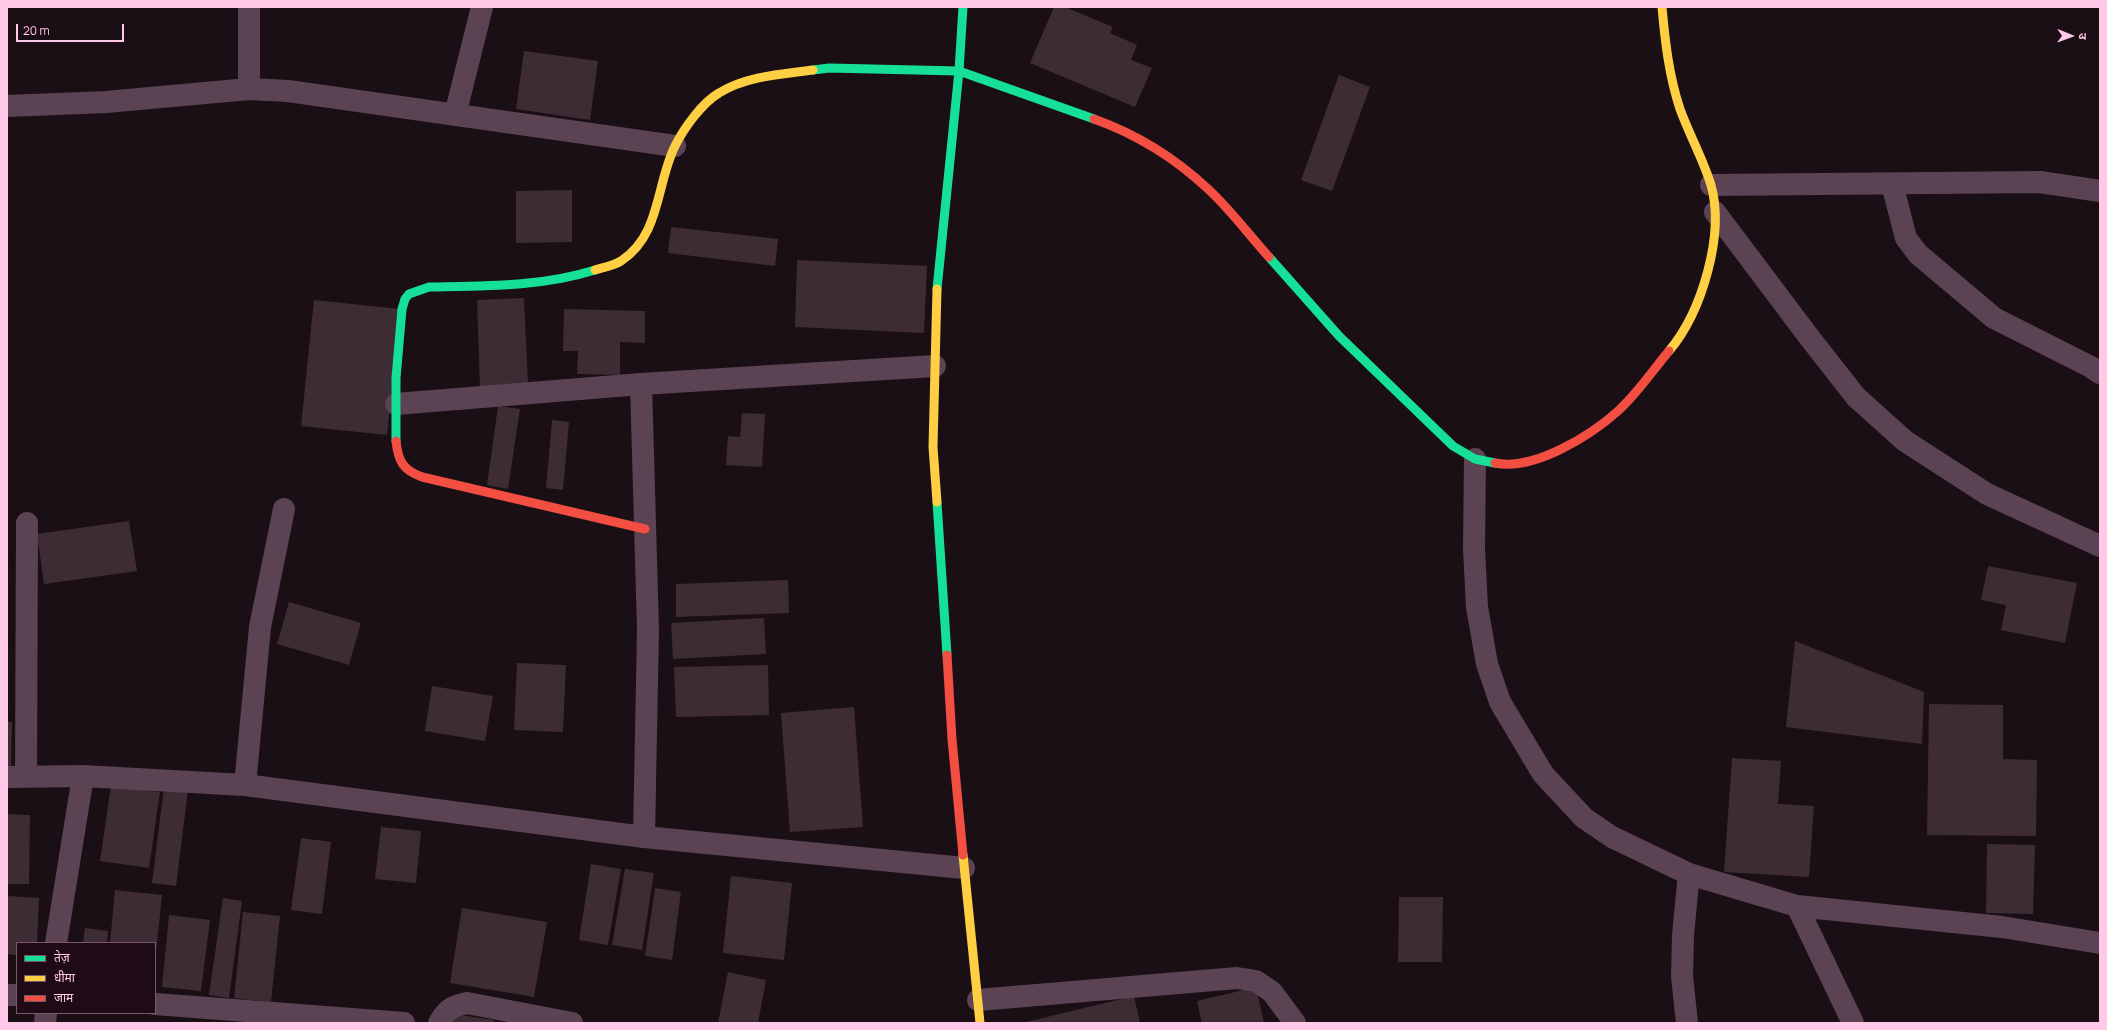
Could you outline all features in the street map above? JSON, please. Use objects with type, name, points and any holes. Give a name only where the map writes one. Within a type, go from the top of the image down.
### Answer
[{"type":"street","points":[[249,7],[249,90]]},
{"type":"street","points":[[455,115],[482,7]]},
{"type":"street","points":[[963,7],[959,71],[937,290],[933,447],[952,739],[980,1023]]},
{"type":"street","points":[[645,529],[431,480],[408,471],[399,461],[396,447],[396,404],[400,314],[405,299],[416,290],[429,287],[518,285],[576,276],[620,262],[637,248],[649,230],[675,146],[703,105],[720,92],[743,82],[783,74],[830,68],[959,71],[1109,124],[1141,139],[1173,160],[1208,189],[1339,336],[1453,446],[1475,459],[1499,464],[1523,462],[1547,456],[1580,439],[1618,411],[1676,343],[1700,298],[1711,263],[1715,212],[1711,185],[1680,108],[1666,52],[1662,7]]},
{"type":"street","points":[[7,106],[106,102],[249,90],[288,91],[675,146]]},
{"type":"street","points":[[1711,185],[2040,182],[2100,191]]},
{"type":"street","points":[[1892,184],[1906,238],[1918,254],[1994,318],[2100,373]]},
{"type":"street","points":[[1715,212],[1809,338],[1856,397],[1905,441],[1988,494],[2100,546]]},
{"type":"street","points":[[396,404],[641,384],[935,366]]},
{"type":"street","points":[[641,384],[648,628],[644,837]]},
{"type":"street","points":[[1475,459],[1474,548],[1478,607],[1487,664],[1500,702],[1543,774],[1584,818],[1612,837],[1689,874],[1797,906],[2002,927],[2100,943]]},
{"type":"street","points":[[245,785],[260,627],[284,509]]},
{"type":"street","points":[[27,523],[17,776],[83,776],[245,785],[644,837],[964,868]]},
{"type":"street","points":[[56,942],[83,776]]},
{"type":"street","points":[[1687,1023],[1682,976],[1683,935],[1689,874]]},
{"type":"street","points":[[1797,906],[1853,1023]]},
{"type":"street","points":[[978,1000],[1237,978],[1256,981],[1272,992],[1295,1023]]},
{"type":"street","points":[[439,1023],[445,1012],[454,1006],[466,1003],[572,1023]]},
{"type":"street","points":[[156,1004],[404,1023]]},
{"type":"building","points":[[1054,7],[1065,7],[1113,27],[1110,33],[1137,45],[1131,60],[1152,68],[1135,107],[1030,63]]},
{"type":"building","points":[[524,51],[598,61],[590,120],[516,109]]},
{"type":"building","points":[[1339,75],[1370,87],[1332,191],[1301,180]]},
{"type":"building","points":[[572,190],[572,242],[516,243],[516,191]]},
{"type":"building","points":[[671,227],[778,239],[775,266],[668,253]]},
{"type":"building","points":[[797,260],[927,266],[924,333],[795,327]]},
{"type":"building","points":[[524,298],[528,385],[480,387],[477,300]]},
{"type":"building","points":[[314,300],[400,309],[387,435],[301,426]]},
{"type":"building","points":[[564,309],[645,311],[645,343],[620,342],[620,375],[577,374],[578,351],[563,351]]},
{"type":"building","points":[[498,406],[520,409],[508,489],[487,485]]},
{"type":"building","points":[[742,413],[765,414],[762,467],[726,465],[728,436],[740,437]]},
{"type":"building","points":[[552,420],[569,422],[563,490],[546,488]]},
{"type":"building","points":[[129,521],[137,571],[44,584],[37,534]]},
{"type":"building","points":[[1988,566],[2077,583],[2065,643],[2001,630],[2006,605],[1981,600]]},
{"type":"building","points":[[788,580],[789,613],[676,617],[676,584]]},
{"type":"building","points":[[289,602],[361,623],[349,665],[277,644]]},
{"type":"building","points":[[764,618],[766,654],[673,659],[671,623]]},
{"type":"building","points":[[1795,641],[1924,692],[1922,744],[1786,727]]},
{"type":"building","points":[[517,663],[566,665],[563,732],[514,730]]},
{"type":"building","points":[[768,665],[769,715],[676,717],[674,667]]},
{"type":"building","points":[[432,686],[493,696],[485,741],[425,731]]},
{"type":"building","points":[[1929,704],[2003,705],[2003,759],[2037,760],[2036,836],[1927,835]]},
{"type":"building","points":[[854,707],[863,827],[790,832],[781,713]]},
{"type":"building","points":[[7,722],[12,722],[11,768],[7,768]]},
{"type":"building","points":[[1732,758],[1781,761],[1778,804],[1814,806],[1809,877],[1724,872]]},
{"type":"building","points":[[111,785],[160,792],[149,868],[100,861]]},
{"type":"building","points":[[164,787],[188,790],[176,886],[152,883]]},
{"type":"building","points":[[7,814],[30,815],[29,884],[7,884]]},
{"type":"building","points":[[381,827],[421,831],[416,883],[375,879]]},
{"type":"building","points":[[301,838],[331,842],[322,914],[291,910]]},
{"type":"building","points":[[1987,844],[2035,845],[2033,914],[1986,913]]},
{"type":"building","points":[[591,864],[621,869],[608,945],[579,940]]},
{"type":"building","points":[[625,869],[654,873],[642,950],[612,945]]},
{"type":"building","points":[[731,876],[792,883],[784,960],[723,953]]},
{"type":"building","points":[[655,888],[681,892],[672,960],[645,956]]},
{"type":"building","points":[[115,890],[162,895],[156,953],[156,942],[110,942]]},
{"type":"building","points":[[7,896],[39,898],[37,942],[16,942],[16,955],[7,954]]},
{"type":"building","points":[[1399,897],[1443,897],[1442,962],[1398,962]]},
{"type":"building","points":[[223,898],[242,901],[229,998],[209,995]]},
{"type":"building","points":[[462,908],[547,922],[534,997],[450,983]]},
{"type":"building","points":[[243,912],[280,916],[271,1002],[234,998]]},
{"type":"building","points":[[169,915],[210,920],[201,991],[162,987]]},
{"type":"building","points":[[85,928],[108,931],[107,942],[83,942]]},
{"type":"building","points":[[728,972],[766,980],[758,1023],[718,1023]]},
{"type":"building","points":[[1256,987],[1264,1023],[1202,1023],[1197,1001]]},
{"type":"building","points":[[1134,996],[1140,1023],[1026,1023],[1026,1022]]},
{"type":"building","points":[[453,1014],[494,1020],[494,1023],[451,1023]]},
{"type":"traffic: fast","points":[[937,289],[959,71],[963,7]]},
{"type":"traffic: fast","points":[[813,70],[829,68],[959,71],[1094,119]]},
{"type":"traffic: fast","points":[[1269,257],[1339,336],[1453,446],[1475,459],[1495,463]]},
{"type":"traffic: fast","points":[[396,441],[396,378],[402,309],[405,299],[409,294],[429,287],[492,286],[534,283],[575,276],[595,270]]},
{"type":"traffic: fast","points":[[937,502],[947,655]]},
{"type":"traffic: slow","points":[[1662,7],[1668,58],[1676,97],[1708,175],[1715,205],[1713,249],[1708,272],[1691,316],[1681,335],[1669,351]]},
{"type":"traffic: slow","points":[[595,270],[621,261],[634,250],[644,237],[651,223],[664,176],[675,146],[688,124],[706,103],[730,87],[753,79],[813,70]]},
{"type":"traffic: slow","points":[[937,289],[933,447],[937,502]]},
{"type":"traffic: slow","points":[[963,855],[980,1023]]},
{"type":"traffic: jam","points":[[1094,119],[1140,140],[1169,157],[1182,167],[1216,197],[1269,257]]},
{"type":"traffic: jam","points":[[1495,463],[1510,464],[1527,462],[1544,457],[1577,441],[1618,411],[1638,390],[1669,351]]},
{"type":"traffic: jam","points":[[396,441],[398,454],[403,464],[410,471],[422,477],[645,529]]},
{"type":"traffic: jam","points":[[947,655],[952,739],[963,855]]}]
